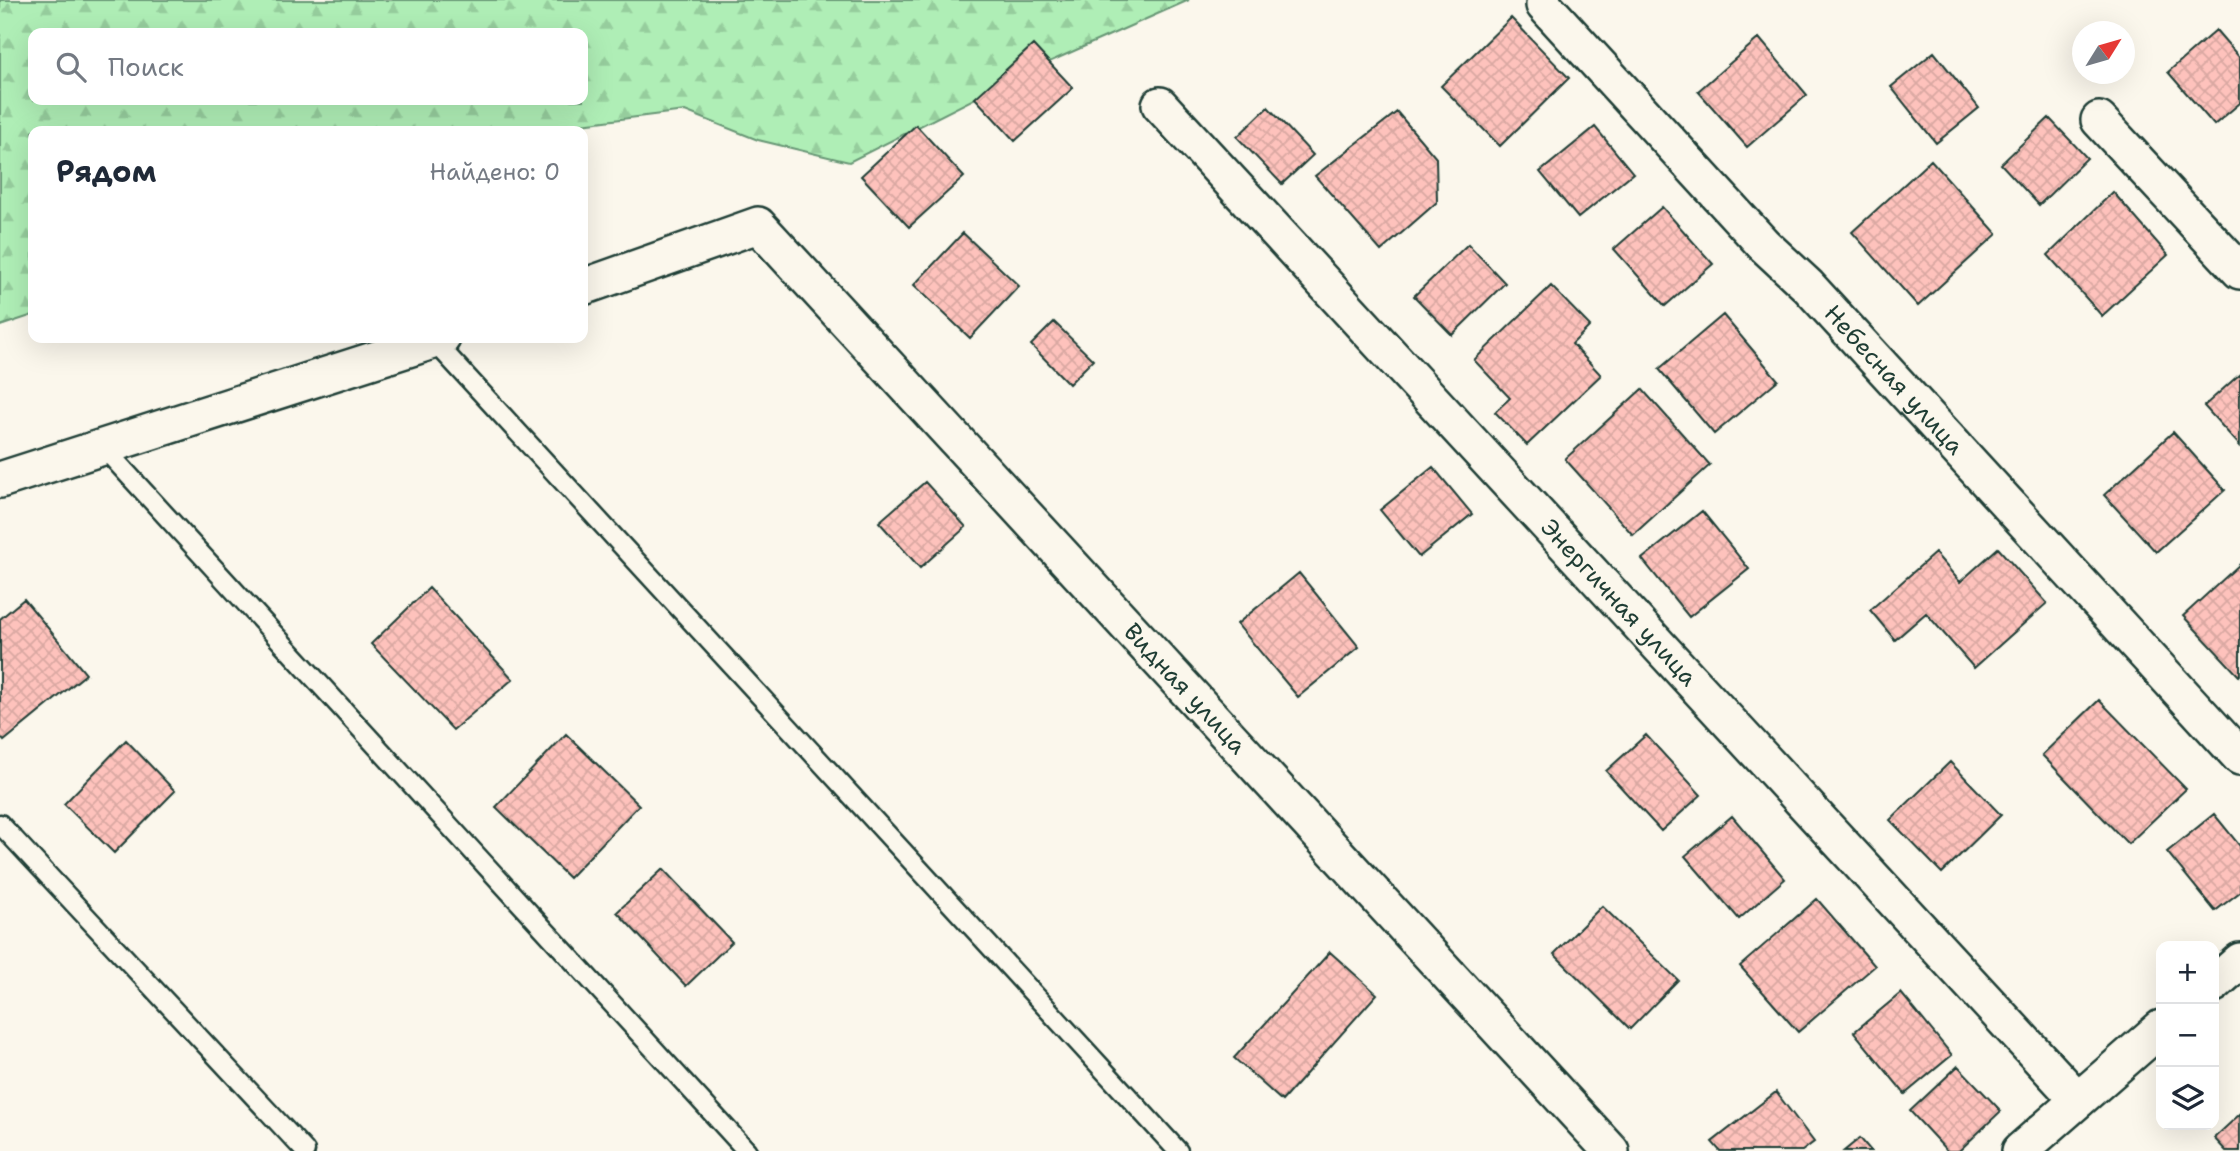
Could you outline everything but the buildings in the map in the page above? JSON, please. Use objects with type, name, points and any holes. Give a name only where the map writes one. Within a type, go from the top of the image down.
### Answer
[{"type":"street","name":"Небесная улица","points":[[1544,5],[1764,244],[1808,286],[2240,757]]},
{"type":"street","name":"Энергичная улица","points":[[1160,105],[2078,1100]]},
{"type":"street","points":[[2099,120],[2240,271]]},
{"type":"street","name":"Видная улица","points":[[588,286],[758,225],[1611,1151]]},
{"type":"street","points":[[0,480],[425,343]]},
{"type":"street","points":[[2219,980],[2240,961]]},
{"type":"street","points":[[2020,1151],[2156,1032]]},
{"type":"lane","points":[[442,343],[1178,1151]]},
{"type":"lane","points":[[102,446],[747,1151]]},
{"type":"lane","points":[[0,824],[305,1151]]},
{"type":"green space","points":[[0,0],[1189,0],[1031,70],[849,162],[758,140],[685,111],[565,126],[28,126],[28,317],[0,326]]}]
